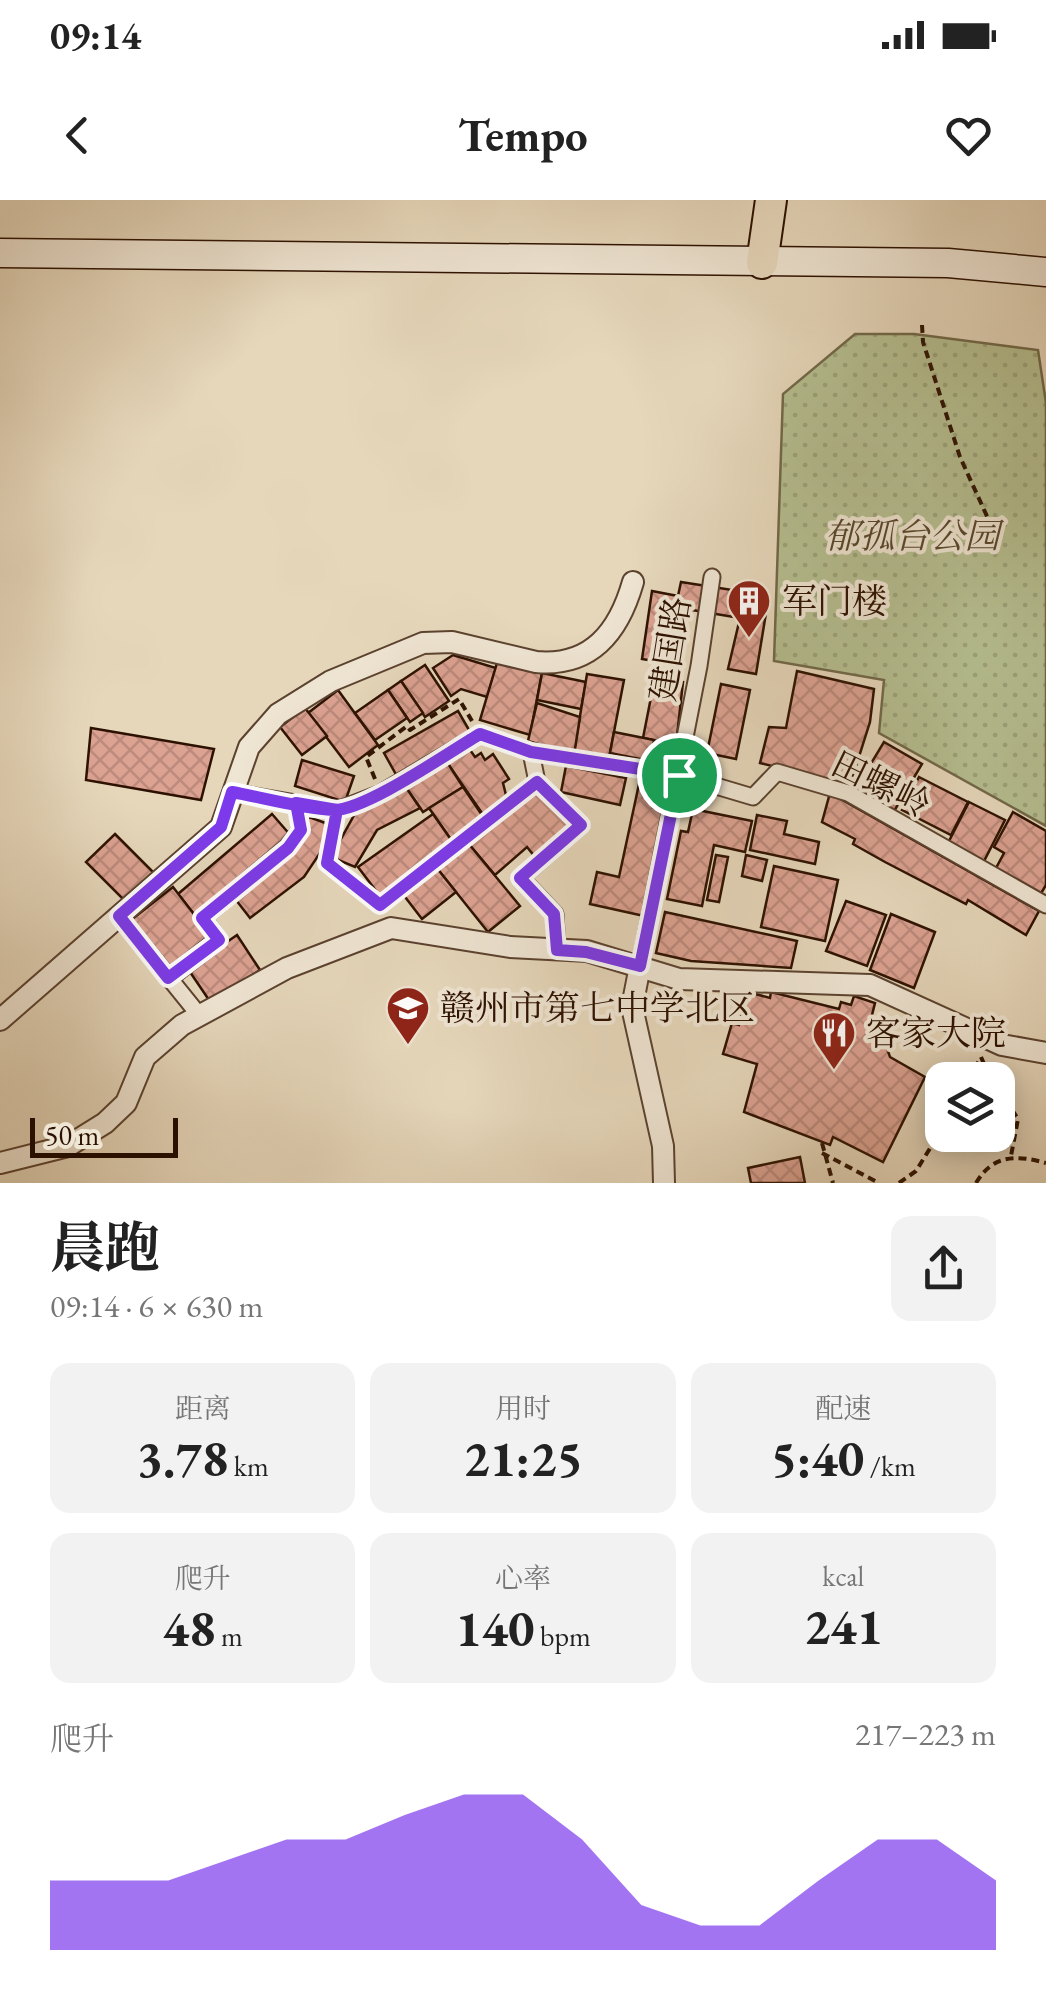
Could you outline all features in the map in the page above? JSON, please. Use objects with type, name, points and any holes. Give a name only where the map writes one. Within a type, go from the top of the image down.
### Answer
[{"type":"main road","points":[[762,200],[762,263]]},
{"type":"main road","points":[[762,263],[771,200]]},
{"type":"main road","points":[[0,253],[948,263],[1046,272]]},
{"type":"street","name":"建国路","points":[[640,966],[679,775],[712,577]]},
{"type":"street","points":[[0,1020],[221,827],[249,747],[262,729],[331,681],[439,640],[552,664],[584,656],[619,622],[633,582]]},
{"type":"street","name":"田螺岭","points":[[480,734],[531,752],[679,775],[752,796],[777,772],[848,793],[1046,906]]},
{"type":"street","points":[[232,792],[337,810],[381,793],[480,734]]},
{"type":"street","points":[[531,752],[537,782],[581,825],[520,878],[554,914],[557,950]]},
{"type":"street","points":[[168,978],[219,940],[202,918],[288,848],[301,830],[296,803]]},
{"type":"street","points":[[119,916],[199,1016]]},
{"type":"street","points":[[0,1163],[68,1146],[105,1123],[126,1103],[145,1057],[161,1039],[199,1016],[286,968],[391,928],[586,952],[678,979],[870,985],[1002,1045],[1046,1052]]},
{"type":"street","points":[[640,966],[632,1007],[663,1146],[664,1183]]},
{"type":"path","points":[[922,325],[923,342],[960,457],[996,536]]},
{"type":"path","points":[[381,793],[366,757],[407,726],[410,730],[459,699],[480,734]]},
{"type":"path","points":[[337,810],[327,863],[380,905],[537,782]]},
{"type":"path","points":[[822,1142],[833,1183]]},
{"type":"path","points":[[899,1183],[916,1172],[928,1152]]},
{"type":"path","points":[[1011,1156],[1012,1152]]},
{"type":"path","points":[[822,1153],[878,1183]]},
{"type":"path","points":[[976,1183],[995,1162],[1011,1156],[1046,1163]]},
{"type":"green space","name":"郁孤台公园","points":[[855,334],[914,334],[1038,350],[1046,403],[1046,826],[879,733],[884,680],[774,661],[783,394]]},
{"type":"building","name":"军门楼","points":[[681,582],[745,592],[743,603],[767,607],[756,674],[728,669],[740,618],[674,607],[666,663],[642,659],[652,591],[678,596]]},
{"type":"building","points":[[453,655],[496,668],[487,697],[461,689],[451,696],[433,668]]},
{"type":"building","points":[[497,663],[542,673],[530,735],[480,720]]},
{"type":"building","points":[[425,665],[449,701],[425,717],[401,681]]},
{"type":"building","points":[[797,671],[874,689],[870,722],[850,785],[760,763],[769,727],[786,728]]},
{"type":"building","points":[[542,673],[586,682],[581,709],[537,700]]},
{"type":"building","points":[[587,674],[624,680],[608,763],[573,758]]},
{"type":"building","points":[[655,677],[683,682],[676,745],[643,738]]},
{"type":"building","points":[[401,681],[423,713],[410,722],[388,690]]},
{"type":"building","points":[[721,684],[750,690],[736,759],[707,753]]},
{"type":"building","points":[[338,690],[378,745],[349,767],[308,713]]},
{"type":"building","points":[[388,690],[407,718],[375,740],[355,713]]},
{"type":"building","points":[[537,703],[580,717],[574,755],[528,741]]},
{"type":"building","points":[[305,708],[327,736],[302,755],[280,727]]},
{"type":"building","points":[[458,711],[472,735],[398,778],[384,753]]},
{"type":"building","points":[[91,728],[214,749],[201,800],[86,780]]},
{"type":"building","points":[[614,732],[654,740],[650,761],[610,753]]},
{"type":"building","points":[[884,742],[922,764],[893,813],[855,790]]},
{"type":"building","points":[[468,747],[475,757],[481,753],[485,760],[493,754],[509,779],[503,783],[507,799],[484,816],[446,761]]},
{"type":"building","points":[[445,759],[463,787],[423,812],[405,786]]},
{"type":"building","points":[[302,760],[354,776],[345,802],[295,786]]},
{"type":"building","points":[[566,766],[626,778],[620,805],[561,792]]},
{"type":"building","points":[[919,777],[968,802],[951,835],[902,810]]},
{"type":"building","points":[[639,784],[670,791],[644,916],[590,904],[597,872],[619,877]]},
{"type":"building","points":[[405,786],[420,808],[377,830],[355,867],[331,857],[357,810]]},
{"type":"building","points":[[463,787],[486,821],[454,844],[429,808]]},
{"type":"building","points":[[538,791],[571,827],[535,857],[527,847],[495,875],[468,843]]},
{"type":"building","points":[[830,793],[1039,911],[1026,935],[968,900],[966,904],[885,862],[853,844],[855,839],[822,822]]},
{"type":"building","points":[[969,802],[1005,820],[982,865],[946,847]]},
{"type":"building","points":[[693,809],[752,821],[745,852],[714,845],[702,906],[667,899],[681,831],[688,832]]},
{"type":"building","points":[[1013,812],[1046,831],[1046,885],[1040,895],[995,870],[1004,853],[994,847]]},
{"type":"building","points":[[272,814],[292,837],[197,918],[178,894]]},
{"type":"building","points":[[433,814],[454,844],[380,896],[358,867]]},
{"type":"building","points":[[757,815],[787,821],[784,834],[819,842],[815,864],[750,850]]},
{"type":"building","points":[[309,817],[331,825],[322,850],[304,877],[250,918],[236,900],[288,857]]},
{"type":"building","points":[[115,834],[154,873],[125,901],[86,862]]},
{"type":"building","points":[[468,843],[520,906],[488,932],[436,867]]},
{"type":"building","points":[[716,855],[728,857],[719,902],[707,900]]},
{"type":"building","points":[[746,855],[767,860],[762,881],[742,876]]},
{"type":"building","points":[[774,866],[838,880],[825,941],[761,927]]},
{"type":"building","points":[[436,867],[456,892],[422,919],[402,893]]},
{"type":"building","points":[[173,887],[210,935],[169,967],[131,920]]},
{"type":"building","points":[[846,901],[886,915],[867,966],[826,951]]},
{"type":"building","points":[[665,912],[797,941],[791,968],[691,961],[656,953]]},
{"type":"building","points":[[891,914],[935,932],[914,988],[870,970]]},
{"type":"building","points":[[237,935],[260,970],[211,1003],[188,969]]},
{"type":"building","name":"客家大院","points":[[748,992],[770,998],[771,992],[839,1009],[841,1002],[851,1005],[854,996],[875,1003],[871,1019],[886,1024],[884,1040],[890,1057],[925,1077],[883,1162],[833,1137],[830,1145],[744,1112],[757,1064],[723,1054],[732,1023],[739,1025]]},
{"type":"building","points":[[800,1157],[805,1183],[751,1183],[748,1168]]},
{"type":"place","name":"军门楼","points":[[749,639]]},
{"type":"place","name":"赣州市第七中学北区","points":[[408,1046]]},
{"type":"place","name":"客家大院","points":[[834,1071]]},
{"type":"route","points":[[679,775],[531,752],[480,734],[381,793],[337,810],[232,792],[221,827],[119,916],[168,978],[219,940],[202,918],[288,848],[301,830],[296,803],[337,810],[327,863],[380,905],[537,782],[581,825],[520,878],[554,914],[557,950],[586,952],[640,966],[679,775]]}]
